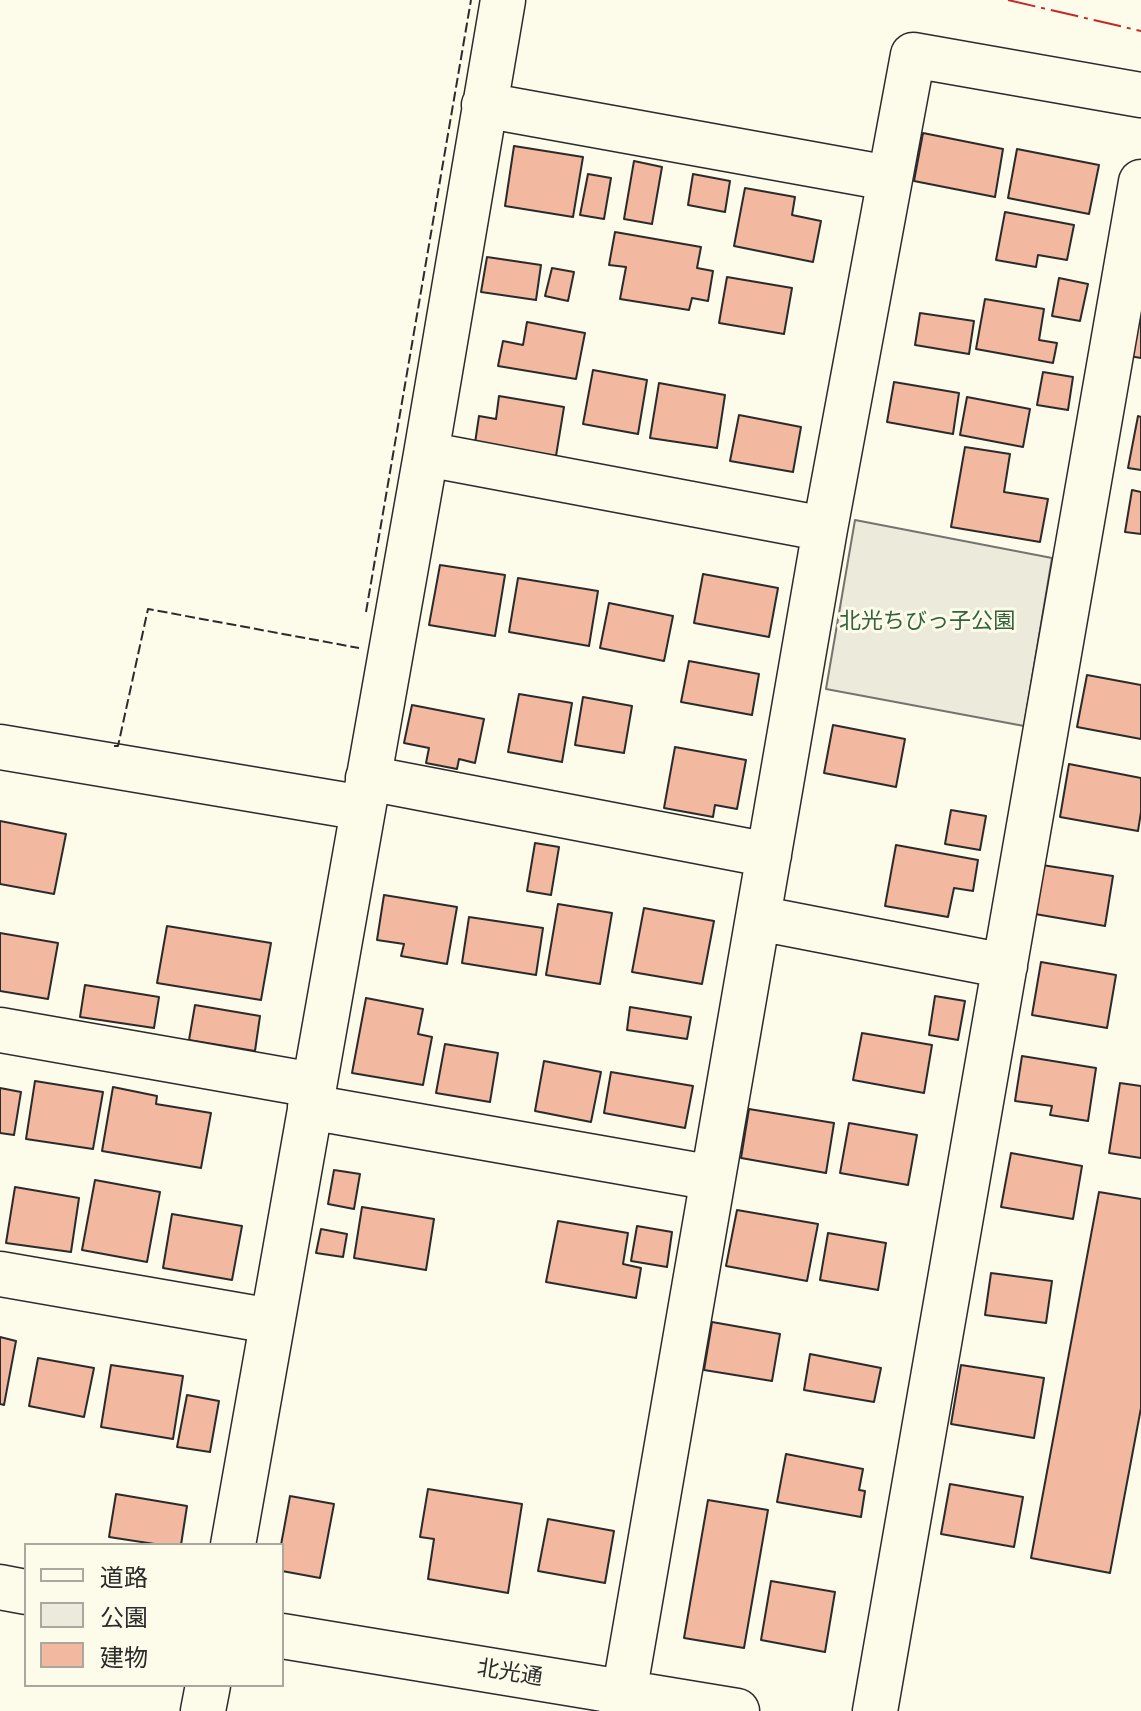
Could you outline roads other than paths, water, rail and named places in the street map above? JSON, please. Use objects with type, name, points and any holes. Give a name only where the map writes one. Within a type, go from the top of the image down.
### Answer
[{"type":"street","points":[[233,1543],[503,0]]},
{"type":"street","points":[[623,1701],[825,529],[913,55],[1141,95]]},
{"type":"street","points":[[484,105],[888,178]]},
{"type":"street","points":[[875,1711],[1141,182]]},
{"type":"street","points":[[426,454],[825,529]]},
{"type":"street","points":[[0,747],[366,793],[769,855]]},
{"type":"street","points":[[758,918],[1005,966]]},
{"type":"street","points":[[0,1030],[713,1178]]},
{"type":"street","points":[[0,1274],[271,1321]]},
{"type":"street","points":[[0,1587],[24,1592]]},
{"type":"street","name":"北光通","points":[[284,1636],[623,1701],[737,1711]]},
{"type":"street","points":[[203,1711],[208,1687]]},
{"type":"park label","name":"北光ちびっ子公園","points":[[927,621]]}]
